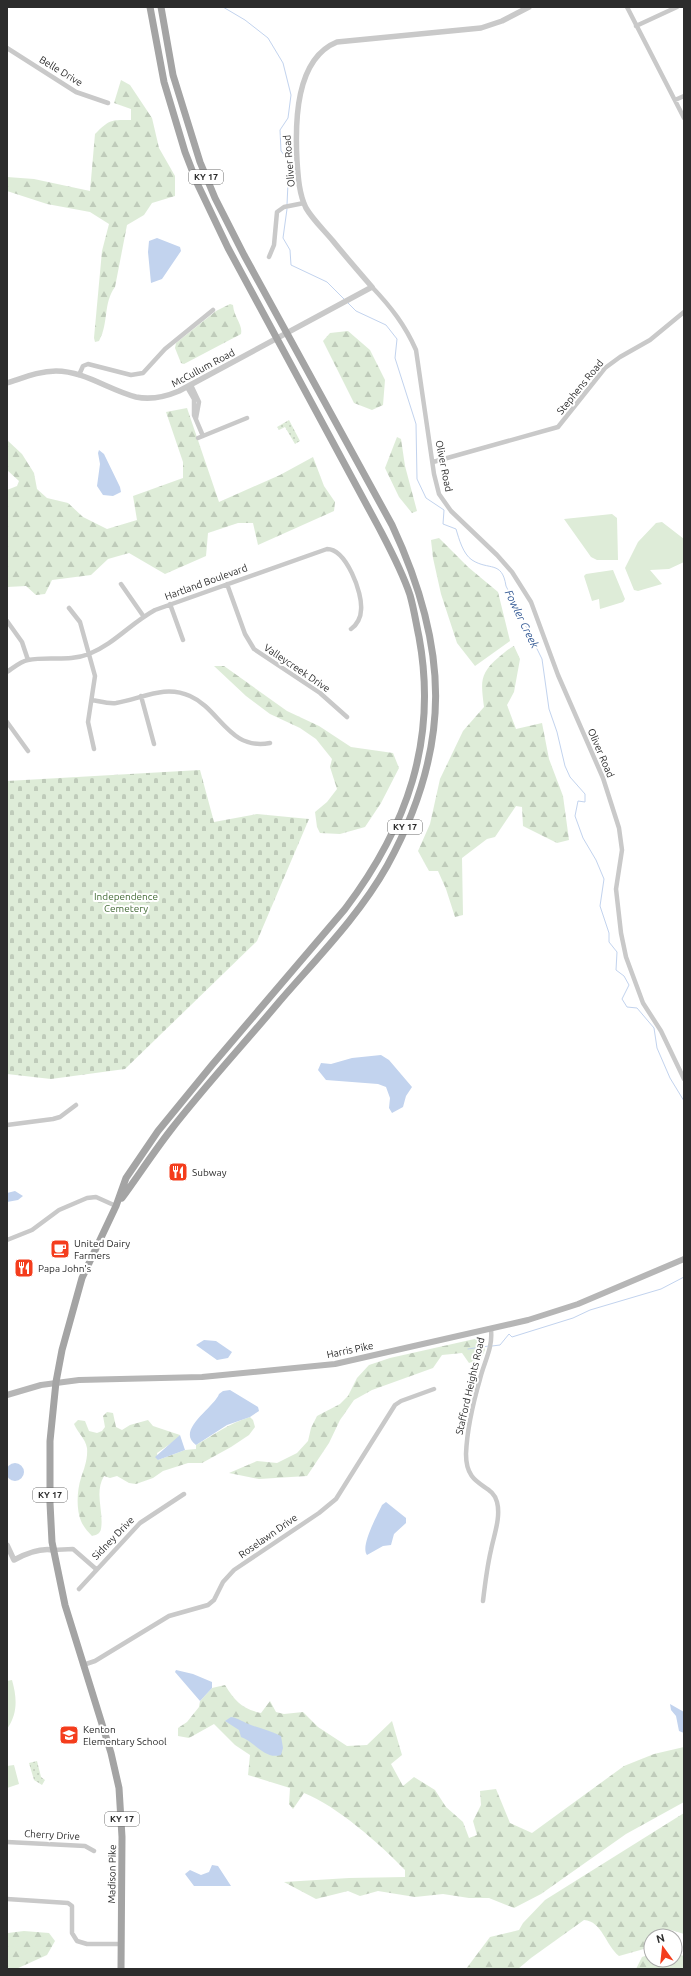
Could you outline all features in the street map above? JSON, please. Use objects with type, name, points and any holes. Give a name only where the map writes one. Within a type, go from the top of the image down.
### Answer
[{"type":"main road","name":"KY 17","points":[[83,1665],[65,1605],[54,1550],[50,1503],[50,1455],[56,1382],[68,1325],[79,1286],[91,1256],[116,1206],[126,1178],[158,1131],[363,885],[396,828],[406,802],[420,750],[426,690],[423,663],[410,596],[398,567],[378,526],[214,220],[185,152],[164,82],[150,7]]},
{"type":"main road","name":"KY 17","points":[[116,1206],[171,1130],[347,923],[370,893],[386,867],[413,810],[422,784],[434,733],[437,685],[434,657],[421,595],[408,558],[392,525],[226,222],[200,162],[173,75],[161,7]]},
{"type":"main road","name":"Harris Pike","points":[[7,1395],[56,1382],[95,1379],[202,1377],[335,1364],[491,1330],[578,1304],[684,1259]]},
{"type":"main road","name":"Madison Pike","points":[[83,1665],[112,1760],[121,1803],[121,1969]]},
{"type":"street","name":"Oliver Road","points":[[529,7],[502,21],[481,28],[337,42],[325,48],[314,59],[299,102],[296,116],[299,181],[304,204],[315,221],[394,310],[416,350],[437,488],[445,504],[497,555],[512,572],[531,602],[558,675],[603,778],[619,828],[622,850],[616,889],[621,933],[626,957],[643,1003],[661,1032],[684,1079]]},
{"type":"street","points":[[627,7],[684,118]]},
{"type":"street","points":[[636,26],[677,7]]},
{"type":"street","name":"Belle Drive","points":[[7,48],[76,92],[108,103]]},
{"type":"street","points":[[675,100],[684,96]]},
{"type":"street","points":[[269,256],[274,246],[277,212],[284,207],[304,204]]},
{"type":"street","name":"McCullum Road","points":[[7,383],[50,371],[63,371],[79,375],[129,395],[144,398],[164,396],[189,386],[372,287]]},
{"type":"street","points":[[79,375],[83,366],[88,364],[131,375],[143,373],[165,349],[213,310]]},
{"type":"street","name":"Stephens Road","points":[[434,462],[558,427],[605,368],[620,357],[650,340],[684,312]]},
{"type":"street","points":[[189,386],[194,399],[194,415],[203,436]]},
{"type":"street","points":[[198,438],[247,418]]},
{"type":"street","name":"Hartland Boulevard","points":[[7,672],[28,660],[67,659],[88,655],[107,645],[144,617],[170,604],[326,549],[335,550],[342,557],[353,575],[361,606],[359,620],[351,629]]},
{"type":"street","points":[[121,584],[144,617]]},
{"type":"street","name":"Valleycreek Drive","points":[[227,584],[246,637],[254,649],[320,693],[347,718]]},
{"type":"street","points":[[170,604],[184,640]]},
{"type":"street","points":[[69,608],[80,622],[95,676],[88,722],[94,749]]},
{"type":"street","points":[[7,621],[22,642],[28,660]]},
{"type":"street","points":[[92,700],[114,703],[168,691],[189,695],[201,702],[226,730],[235,736],[259,744],[270,743]]},
{"type":"street","points":[[141,696],[154,744]]},
{"type":"street","points":[[7,722],[28,751]]},
{"type":"street","points":[[7,1125],[60,1117],[76,1105]]},
{"type":"street","points":[[7,1240],[32,1230],[59,1210],[87,1198],[96,1197],[116,1206]]},
{"type":"street","name":"Stafford Heights Road","points":[[483,1601],[490,1551],[498,1518],[498,1504],[495,1497],[469,1474],[466,1455],[467,1438],[478,1385],[490,1348],[491,1330]]},
{"type":"street","name":"Roselawn Drive","points":[[83,1665],[95,1661],[169,1616],[202,1607],[211,1602],[226,1578],[234,1570],[318,1513],[336,1499],[395,1405],[401,1401],[434,1389]]},
{"type":"street","name":"Sidney Drive","points":[[79,1589],[140,1523],[184,1494]]},
{"type":"street","name":"Sidney Drive","points":[[7,1545],[14,1560],[24,1555],[40,1552],[46,1549],[73,1550],[96,1569]]},
{"type":"street","name":"Cherry Drive","points":[[7,1842],[85,1846],[94,1851]]},
{"type":"street","points":[[7,1899],[68,1903],[72,1906],[72,1934],[77,1941],[87,1944],[121,1944]]},
{"type":"green space","points":[[121,80],[130,85],[152,118],[159,148],[175,176],[175,196],[152,203],[144,215],[127,225],[115,287],[111,293],[107,306],[102,334],[99,341],[95,342],[94,338],[102,251],[109,224],[90,212],[47,204],[7,191],[7,177],[34,179],[90,191],[95,134],[104,125],[111,121],[131,120],[131,109],[114,103]]},
{"type":"green space","points":[[230,304],[233,305],[241,327],[241,334],[184,364],[181,363],[175,348],[176,343],[216,311]]},
{"type":"green space","points":[[348,331],[370,350],[385,380],[383,405],[372,410],[354,403],[323,341],[330,333]]},
{"type":"green space","points":[[187,408],[219,502],[280,475],[313,457],[324,486],[335,502],[334,511],[258,545],[253,523],[238,523],[208,533],[206,556],[165,574],[129,553],[108,559],[91,575],[52,580],[45,594],[36,595],[26,586],[7,587],[7,490],[17,486],[19,481],[7,470],[7,440],[22,454],[34,473],[37,489],[47,498],[68,503],[83,517],[107,529],[137,520],[133,496],[183,478],[183,462],[166,412]]},
{"type":"green space","points":[[289,420],[300,441],[295,444],[285,427],[279,430],[277,427]]},
{"type":"green space","points":[[397,437],[401,439],[405,466],[417,511],[412,513],[399,497],[385,468]]},
{"type":"green space","points":[[612,514],[617,518],[618,560],[597,560],[591,557],[564,519]]},
{"type":"green space","points":[[662,522],[684,539],[684,562],[669,569],[650,570],[662,584],[638,591],[634,590],[625,568],[638,542],[656,523]]},
{"type":"green space","points":[[439,538],[468,567],[498,592],[510,641],[475,666],[457,643],[441,594],[433,558],[431,540]]},
{"type":"green space","points":[[613,570],[625,599],[623,602],[600,609],[599,599],[592,601],[584,576],[586,574]]},
{"type":"green space","points":[[514,646],[520,659],[514,692],[507,705],[516,729],[542,723],[549,759],[563,796],[569,840],[557,843],[523,826],[522,807],[516,806],[495,837],[487,839],[462,858],[463,915],[455,917],[446,889],[438,871],[429,871],[418,851],[430,824],[440,779],[463,731],[484,707],[482,685],[485,674],[492,663]]},
{"type":"green space","points":[[214,666],[224,666],[287,711],[319,726],[351,747],[393,753],[399,768],[381,803],[365,827],[340,834],[320,833],[317,827],[315,812],[327,802],[337,789],[330,767],[332,759],[316,739],[300,728],[270,714],[246,696]]},
{"type":"green space","name":"Independence Cemetery","points":[[200,770],[214,822],[257,814],[309,819],[257,941],[125,1069],[51,1079],[7,1074],[7,781]]},
{"type":"green space","points":[[479,1338],[483,1341],[485,1350],[481,1359],[469,1363],[462,1353],[442,1355],[433,1368],[372,1390],[354,1400],[340,1420],[329,1443],[307,1476],[259,1479],[229,1473],[257,1461],[277,1463],[297,1453],[308,1441],[311,1428],[317,1416],[340,1404],[348,1396],[357,1378],[369,1365],[390,1358]]},
{"type":"green space","points":[[107,1412],[113,1413],[116,1427],[122,1430],[130,1425],[148,1420],[153,1426],[180,1435],[176,1440],[157,1453],[158,1460],[185,1450],[196,1449],[196,1445],[216,1433],[228,1426],[250,1417],[253,1420],[255,1427],[249,1435],[202,1463],[188,1463],[163,1471],[153,1478],[136,1484],[129,1483],[117,1476],[110,1478],[104,1476],[101,1482],[99,1495],[102,1522],[101,1529],[99,1533],[92,1536],[82,1523],[78,1511],[79,1488],[86,1460],[87,1448],[85,1441],[74,1424],[78,1420],[85,1421],[89,1431],[97,1433],[102,1431],[105,1427],[103,1416]]},
{"type":"green space","points":[[12,1680],[16,1705],[11,1723],[7,1729],[7,1681]]},
{"type":"green space","points":[[225,1685],[232,1696],[244,1707],[261,1713],[270,1701],[276,1712],[284,1714],[303,1712],[318,1727],[347,1746],[367,1745],[392,1721],[402,1755],[391,1764],[403,1786],[414,1777],[435,1790],[446,1807],[463,1822],[469,1838],[477,1835],[473,1821],[481,1805],[480,1791],[496,1789],[510,1823],[532,1833],[624,1766],[654,1754],[684,1747],[684,1802],[626,1834],[541,1894],[514,1908],[489,1898],[469,1898],[443,1894],[415,1897],[378,1891],[360,1896],[348,1891],[316,1899],[284,1882],[349,1878],[405,1877],[405,1870],[358,1827],[317,1799],[304,1793],[293,1809],[289,1804],[290,1788],[248,1775],[250,1755],[235,1745],[214,1724],[189,1738],[178,1736],[178,1728],[187,1722],[199,1707],[200,1701],[212,1688]]},
{"type":"green space","points":[[37,1761],[41,1777],[45,1780],[42,1785],[34,1780],[29,1763]]},
{"type":"green space","points":[[14,1765],[19,1784],[7,1788],[7,1766]]},
{"type":"green space","points":[[684,1813],[684,1934],[683,1928],[643,1928],[643,1949],[619,1956],[600,1929],[590,1921],[584,1920],[518,1969],[466,1969],[490,1937],[519,1930],[523,1923],[545,1900]]},
{"type":"green space","points":[[24,1931],[49,1933],[55,1941],[47,1955],[16,1969],[7,1969],[8,1933]]},
{"type":"green space","points":[[683,1956],[684,1969],[636,1969],[642,1957],[643,1968],[683,1968]]},
{"type":"water","points":[[157,238],[180,247],[181,251],[162,279],[151,283],[148,252],[149,241]]},
{"type":"water","points":[[99,450],[104,454],[120,487],[121,492],[113,496],[103,495],[97,486],[100,464],[98,453]]},
{"type":"water","points":[[381,1055],[389,1060],[412,1087],[406,1096],[403,1107],[392,1113],[389,1108],[390,1098],[386,1087],[378,1084],[326,1080],[318,1070],[321,1063],[331,1064],[352,1058]]},
{"type":"water","points":[[15,1191],[23,1196],[18,1200],[7,1202],[7,1193]]},
{"type":"water","points":[[204,1340],[216,1341],[232,1352],[228,1358],[217,1360],[196,1345]]},
{"type":"water","points":[[230,1390],[258,1407],[259,1411],[250,1417],[227,1425],[196,1445],[191,1439],[190,1433],[193,1426],[216,1400],[219,1394],[223,1391]]},
{"type":"water","points":[[180,1435],[185,1450],[158,1460],[155,1457]]},
{"type":"water","points":[[15,1463],[21,1466],[24,1472],[21,1478],[15,1481],[9,1478],[6,1472],[9,1466]]},
{"type":"water","points":[[386,1502],[406,1518],[406,1523],[394,1534],[391,1545],[383,1546],[367,1555],[365,1551],[367,1538],[382,1505]]},
{"type":"water","points":[[176,1670],[193,1674],[212,1682],[212,1688],[200,1701],[175,1672]]},
{"type":"water","points":[[670,1704],[684,1712],[684,1733],[679,1731],[676,1716],[671,1710]]},
{"type":"water","points":[[231,1717],[281,1736],[283,1748],[281,1755],[275,1756],[265,1753],[241,1737],[239,1730],[225,1721]]},
{"type":"water","points":[[212,1865],[218,1866],[231,1886],[194,1886],[185,1874],[190,1870],[201,1875],[209,1872]]},
{"type":"waterway","name":"Fowler Creek","points":[[223,7],[245,20],[268,38],[283,63],[291,95],[288,118],[280,130],[281,151],[289,161],[287,205]]},
{"type":"waterway","name":"Fowler Creek","points":[[287,209],[283,238],[290,250],[291,265],[327,282],[344,299]]},
{"type":"waterway","name":"Fowler Creek","points":[[347,302],[356,311],[386,325],[397,339],[395,358],[416,424],[417,479],[426,498],[444,510],[443,524],[456,529],[466,554],[472,560],[494,567],[501,573],[542,659],[549,709],[557,732],[565,766],[570,777],[585,794],[585,802],[578,801],[575,816],[583,838],[596,860],[604,879],[600,906],[609,933],[609,942],[617,952],[616,970],[624,976],[629,985],[622,999],[627,1007],[637,1008],[654,1028],[657,1048],[670,1078],[684,1101]]},
{"type":"waterway","points":[[492,1346],[500,1345],[509,1334],[512,1337],[573,1318],[590,1310],[661,1289],[684,1277]]},
{"type":"waterway","points":[[468,1349],[489,1346]]},
{"type":"place","name":"Subway","points":[[178,1172]]},
{"type":"place","name":"United Dairy Farmers","points":[[60,1249]]},
{"type":"place","name":"Papa John's","points":[[24,1268]]},
{"type":"place","name":"Kenton Elementary School","points":[[69,1735]]}]
